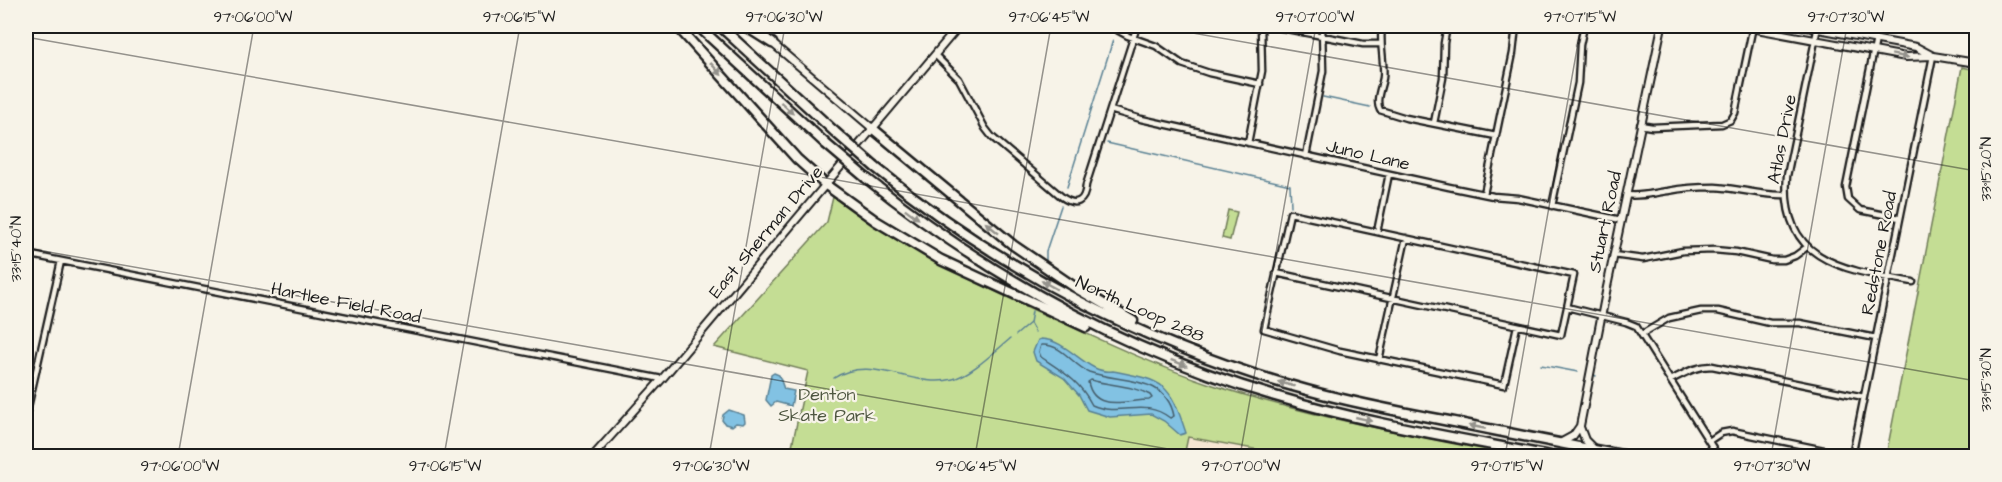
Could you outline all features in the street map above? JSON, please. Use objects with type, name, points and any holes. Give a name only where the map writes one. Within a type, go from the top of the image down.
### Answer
[{"type":"highway","points":[[677,26],[797,159],[826,185],[876,221],[941,260],[1085,327],[1131,343]]},
{"type":"highway","name":"North Loop 288","points":[[698,26],[866,178],[931,228],[988,266],[1062,309],[1131,343],[1211,375],[1286,399],[1367,420],[1550,456]]},
{"type":"highway","name":"North Loop 288","points":[[720,26],[875,167],[949,223],[1016,266],[1102,313],[1183,348],[1253,374],[1326,395],[1627,456]]},
{"type":"highway","points":[[745,26],[772,43]]},
{"type":"highway","points":[[872,128],[979,218],[1041,266],[1100,303],[1183,348]]},
{"type":"street","points":[[755,26],[872,128]]},
{"type":"street","name":"East Sherman Drive","points":[[593,456],[662,379],[959,26]]},
{"type":"street","points":[[1110,26],[1133,38],[1156,46],[1182,64],[1209,73],[1260,84]]},
{"type":"street","points":[[935,55],[959,79],[985,128],[996,141],[1067,200],[1075,202],[1081,200],[1085,195],[1086,185],[1137,26]]},
{"type":"street","points":[[1248,143],[1263,64],[1261,26]]},
{"type":"street","points":[[1272,26],[1363,44],[1380,44]]},
{"type":"street","points":[[1306,156],[1323,71],[1322,26]]},
{"type":"street","points":[[1382,26],[1380,44],[1383,72],[1377,103],[1379,108],[1406,118],[1496,136]]},
{"type":"street","points":[[1434,123],[1443,78],[1447,26]]},
{"type":"street","points":[[1484,194],[1513,53],[1516,26]]},
{"type":"street","points":[[1552,206],[1578,83],[1580,45],[1584,26]]},
{"type":"street","name":"Stuart Road","points":[[1580,426],[1613,255],[1662,26]]},
{"type":"street","points":[[1740,26],[1906,57],[1932,56],[1977,63]]},
{"type":"street","points":[[1802,26],[1818,27],[1916,47],[1932,56]]},
{"type":"street","points":[[1640,125],[1652,127],[1719,124],[1731,120],[1735,113],[1753,27]]},
{"type":"street","name":"Atlas Drive","points":[[1818,27],[1787,176],[1785,195],[1792,224],[1807,247],[1835,265],[1913,282]]},
{"type":"street","points":[[1876,39],[1846,187],[1848,199],[1860,210],[1900,218]]},
{"type":"street","name":"Redstone Road","points":[[1852,456],[1932,56]]},
{"type":"street","name":"Juno Lane","points":[[1110,110],[1141,119],[1389,174],[1621,220]]},
{"type":"street","points":[[1377,232],[1389,174]]},
{"type":"street","points":[[1626,195],[1644,196],[1690,188],[1716,187],[1785,195]]},
{"type":"street","points":[[1276,273],[1561,335],[1574,275],[1290,213],[1276,273],[1264,329],[1340,351],[1504,385],[1517,326]]},
{"type":"street","points":[[1379,360],[1406,238]]},
{"type":"street","points":[[1613,255],[1643,259],[1683,251],[1714,250],[1784,260],[1795,256],[1807,247]]},
{"type":"street","name":"Hartlee Field Road","points":[[26,254],[662,379]]},
{"type":"street","points":[[26,416],[61,261]]},
{"type":"street","points":[[1567,307],[1636,326],[1718,456]]},
{"type":"street","points":[[1642,334],[1669,318],[1701,310],[1718,311],[1770,323],[1800,323],[1876,338]]},
{"type":"street","points":[[1671,380],[1691,369],[1712,366],[1864,397]]},
{"type":"street","points":[[1558,443],[1568,440],[1580,426]]},
{"type":"street","points":[[1580,426],[1588,445],[1596,450]]},
{"type":"street","points":[[1709,441],[1721,433],[1732,431],[1852,456]]},
{"type":"shaded area","points":[[1187,437],[1293,456],[1184,456]]},
{"type":"green space","points":[[1962,67],[1976,70],[1976,456],[1886,456]]},
{"type":"green space","name":"Denton Skate Park","points":[[833,197],[905,245],[956,272],[1099,340],[1188,376],[1248,396],[1326,417],[1524,456],[1293,456],[1188,437],[1184,456],[819,456],[822,453],[819,451],[792,446],[808,371],[714,347],[827,222]]},
{"type":"green space","points":[[1228,210],[1237,212],[1230,240],[1222,238]]},
{"type":"water","points":[[1038,340],[1061,345],[1094,368],[1144,378],[1162,386],[1175,403],[1186,433],[1180,435],[1164,421],[1151,414],[1110,417],[1087,410],[1079,395],[1064,378],[1036,361],[1033,352]]},
{"type":"water","points":[[774,373],[779,375],[784,389],[794,391],[791,406],[776,402],[771,406],[766,400],[771,375]]},
{"type":"water","points":[[729,410],[744,415],[745,422],[732,426],[725,424],[722,420],[723,415]]},
{"type":"waterway","points":[[1976,26],[1972,47],[1976,54]]},
{"type":"waterway","points":[[1067,187],[1113,40]]},
{"type":"waterway","points":[[1323,97],[1370,107]]},
{"type":"waterway","points":[[1107,143],[1290,185],[1291,206]]},
{"type":"waterway","points":[[1046,260],[1046,251],[1061,206]]},
{"type":"waterway","points":[[1016,335],[1030,323],[1032,311]]},
{"type":"waterway","points":[[1030,323],[1035,332]]},
{"type":"waterway","points":[[834,378],[848,371],[863,369],[924,380],[953,379],[975,367],[1010,339]]},
{"type":"waterway","points":[[1541,365],[1578,372]]}]
